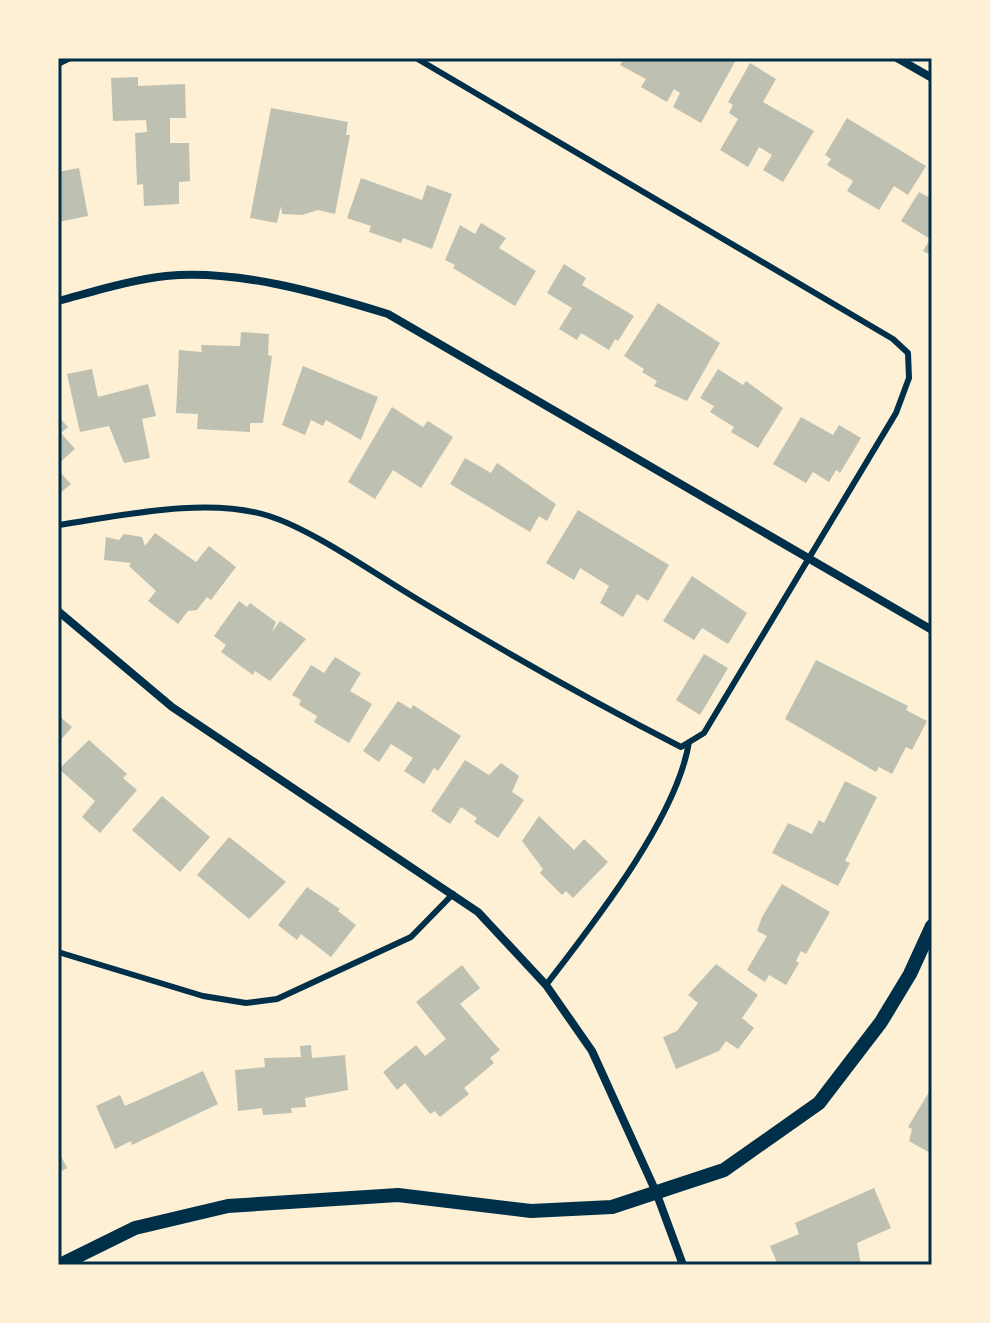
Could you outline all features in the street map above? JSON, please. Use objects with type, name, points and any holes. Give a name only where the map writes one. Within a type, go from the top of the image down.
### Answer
[{"type":"street","points":[[897,58],[932,78]]},
{"type":"street","points":[[58,301],[166,276],[246,280],[313,291],[388,314],[932,630]]},
{"type":"street","points":[[58,611],[172,707],[478,912],[546,985],[592,1051],[656,1192],[683,1265]]},
{"type":"street","points":[[60,1265],[135,1228],[228,1206],[398,1195],[531,1211],[612,1207],[724,1170],[819,1103],[881,1022],[932,926]]},
{"type":"lane","points":[[58,64],[70,58]]},
{"type":"lane","points":[[58,525],[148,512],[233,509],[269,516],[623,718],[681,747],[704,733],[896,413],[909,378],[908,353],[893,339],[416,58]]},
{"type":"lane","points":[[546,985],[582,939],[651,834],[686,763],[689,742]]},
{"type":"lane","points":[[58,952],[138,979],[203,996],[246,1003],[277,999],[411,937],[453,894]]},
{"type":"building","points":[[624,58],[736,60],[701,123],[673,107],[680,93],[674,89],[667,102],[641,87],[646,79],[620,65]]},
{"type":"building","points":[[750,63],[776,79],[763,102],[814,131],[783,182],[763,170],[772,155],[759,147],[748,167],[720,150],[738,119],[729,113],[733,105],[728,102]]},
{"type":"building","points":[[138,77],[138,86],[185,84],[186,118],[170,118],[170,143],[189,143],[190,181],[179,182],[179,204],[144,206],[143,184],[137,185],[135,133],[147,132],[146,120],[113,121],[111,78]]},
{"type":"building","points":[[271,108],[348,122],[346,135],[350,135],[335,214],[318,210],[302,215],[282,214],[281,206],[277,223],[250,218]]},
{"type":"building","points":[[847,118],[926,166],[908,195],[894,186],[879,210],[847,191],[853,181],[827,165],[831,159],[825,155]]},
{"type":"building","points":[[79,168],[88,216],[58,222],[58,172]]},
{"type":"building","points":[[361,178],[422,200],[427,185],[452,194],[432,249],[403,238],[401,243],[369,232],[371,226],[347,218]]},
{"type":"building","points":[[919,192],[932,199],[932,256],[923,251],[930,239],[901,221]]},
{"type":"building","points":[[481,223],[506,238],[499,248],[536,271],[515,306],[445,260],[460,225],[475,234]]},
{"type":"building","points":[[564,264],[586,278],[582,285],[634,316],[609,350],[581,333],[577,340],[559,329],[572,308],[547,293]]},
{"type":"building","points":[[658,303],[720,343],[687,401],[654,386],[657,381],[624,356]]},
{"type":"building","points":[[241,332],[269,334],[268,355],[272,356],[263,423],[250,423],[250,432],[197,429],[198,414],[176,413],[179,350],[202,352],[201,345],[240,346]]},
{"type":"building","points":[[303,366],[378,397],[361,440],[326,420],[323,426],[311,420],[305,435],[282,425]]},
{"type":"building","points":[[92,369],[98,397],[148,384],[156,416],[142,419],[150,458],[124,463],[109,426],[80,432],[67,374]]},
{"type":"building","points":[[718,369],[743,385],[746,381],[783,408],[758,448],[731,432],[734,427],[710,412],[714,406],[700,398]]},
{"type":"building","points":[[392,407],[423,427],[428,421],[453,437],[421,488],[393,470],[375,499],[348,482]]},
{"type":"building","points":[[58,416],[68,427],[61,433],[75,449],[58,464]]},
{"type":"building","points":[[801,417],[833,435],[839,425],[861,438],[840,473],[836,470],[829,482],[813,472],[806,483],[773,464]]},
{"type":"building","points":[[465,458],[491,473],[497,463],[556,504],[547,521],[539,516],[530,532],[450,484]]},
{"type":"building","points":[[58,470],[71,484],[58,495]]},
{"type":"building","points":[[578,510],[669,565],[648,601],[637,594],[623,617],[600,603],[609,586],[580,568],[574,580],[546,563]]},
{"type":"building","points":[[155,533],[196,562],[209,546],[236,567],[211,600],[207,597],[197,610],[188,611],[178,624],[148,601],[156,591],[129,566],[131,563],[104,560],[106,537],[119,540],[124,534],[142,537],[145,546]]},
{"type":"building","points":[[692,576],[747,613],[728,644],[702,628],[694,640],[663,621]]},
{"type":"building","points":[[239,601],[247,607],[250,603],[276,622],[272,632],[280,621],[306,639],[270,681],[255,671],[253,675],[221,652],[226,645],[214,636]]},
{"type":"building","points":[[704,654],[728,668],[700,715],[676,700]]},
{"type":"building","points":[[335,657],[361,673],[350,691],[372,704],[349,743],[314,722],[317,716],[299,705],[301,700],[292,695],[311,665],[324,673]]},
{"type":"building","points":[[816,660],[908,706],[906,710],[927,721],[912,750],[906,747],[892,774],[879,767],[876,772],[785,719]]},
{"type":"building","points":[[398,701],[411,709],[413,705],[461,736],[438,771],[434,768],[424,784],[404,771],[413,758],[391,744],[379,762],[363,751]]},
{"type":"building","points":[[58,715],[72,727],[58,743]]},
{"type":"building","points":[[89,740],[127,774],[123,778],[137,790],[100,833],[82,817],[95,801],[59,769]]},
{"type":"building","points":[[465,760],[489,775],[501,763],[519,776],[512,792],[524,800],[498,838],[474,822],[477,818],[461,807],[450,824],[431,811]]},
{"type":"building","points":[[845,781],[877,797],[845,861],[850,863],[838,886],[772,853],[788,823],[812,834],[819,820],[824,823]]},
{"type":"building","points":[[162,796],[210,837],[180,872],[132,830]]},
{"type":"building","points":[[539,816],[574,850],[584,839],[608,862],[573,898],[566,891],[562,895],[540,873],[543,869],[522,841]]},
{"type":"building","points":[[229,837],[286,882],[249,919],[197,875]]},
{"type":"building","points":[[782,884],[830,912],[806,954],[801,951],[796,961],[799,963],[786,985],[769,975],[765,982],[747,970],[767,936],[757,931],[762,917]]},
{"type":"building","points":[[307,887],[340,909],[338,911],[356,925],[331,957],[301,934],[297,940],[278,925]]},
{"type":"building","points":[[716,964],[758,995],[742,1018],[754,1028],[738,1049],[726,1041],[719,1051],[676,1069],[663,1037],[677,1031],[698,1003],[688,995]]},
{"type":"building","points":[[462,965],[480,988],[460,1004],[500,1050],[490,1058],[494,1063],[464,1088],[469,1094],[440,1117],[435,1111],[430,1114],[405,1083],[397,1090],[383,1072],[416,1045],[425,1056],[446,1039],[416,1002]]},
{"type":"building","points":[[311,1045],[312,1058],[345,1055],[348,1090],[305,1098],[306,1107],[291,1108],[292,1113],[263,1115],[262,1108],[238,1111],[235,1070],[265,1067],[264,1058],[301,1057],[300,1046]]},
{"type":"building","points":[[203,1071],[218,1104],[132,1145],[131,1141],[115,1149],[96,1106],[120,1095],[125,1106]]},
{"type":"building","points":[[932,1087],[932,1154],[909,1141],[912,1129],[908,1127]]},
{"type":"building","points":[[58,1150],[67,1168],[58,1173]]},
{"type":"building","points":[[874,1188],[891,1228],[857,1243],[861,1265],[778,1265],[770,1246],[799,1234],[795,1223]]}]
